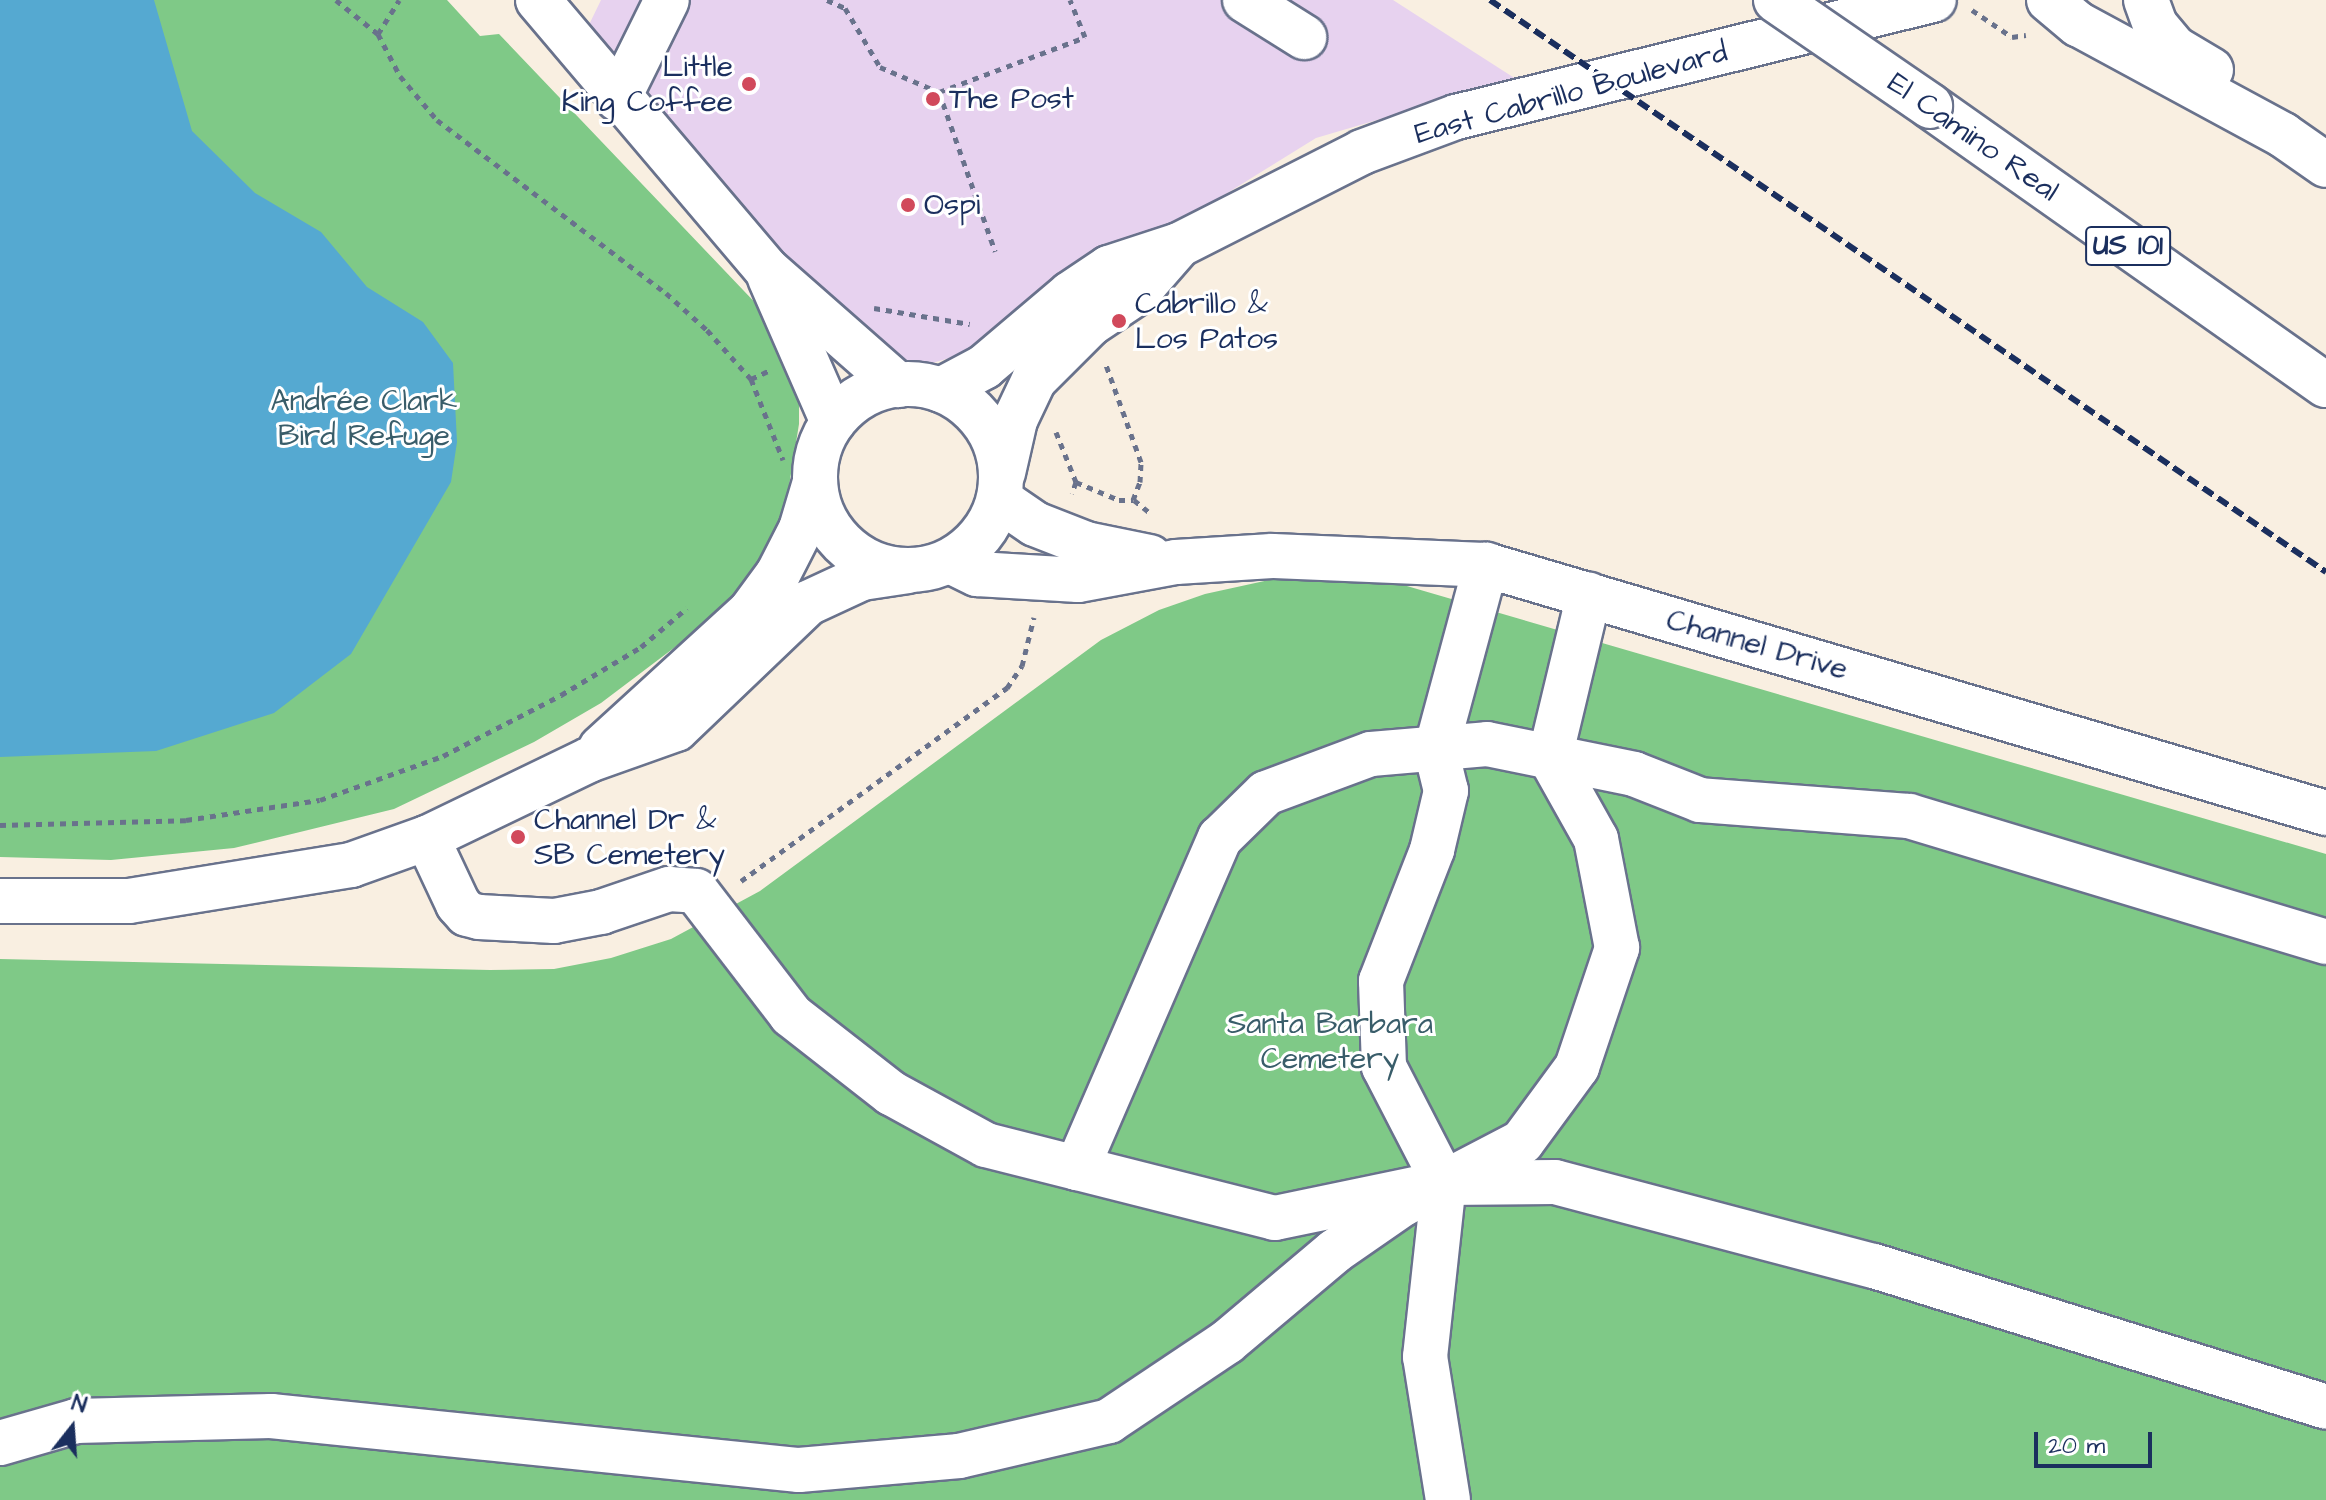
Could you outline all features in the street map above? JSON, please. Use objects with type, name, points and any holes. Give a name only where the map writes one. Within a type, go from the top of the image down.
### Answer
[{"type":"main road","points":[[538,0],[618,99],[766,269],[898,385]]},
{"type":"main road","points":[[618,99],[667,0]]},
{"type":"main road","points":[[1245,0],[1304,37]]},
{"type":"main road","name":"El Camino Real","points":[[1776,0],[2326,385]]},
{"type":"main road","name":"East Cabrillo Boulevard","points":[[941,390],[984,367],[1109,268],[1179,245],[1362,152],[1456,117],[1934,0]]},
{"type":"main road","points":[[2049,0],[2078,24],[2311,155]]},
{"type":"main road","points":[[2146,0],[2155,25],[2174,48],[2251,96],[2311,155]]},
{"type":"main road","name":"East Cabrillo Boulevard","points":[[1001,488],[1015,420],[1034,380],[1090,324],[1138,292],[1179,245]]},
{"type":"main road","points":[[766,269],[833,422]]},
{"type":"main road","points":[[0,901],[129,901],[351,865],[427,838],[589,760],[676,729],[717,695],[808,603],[862,578],[950,561],[989,526],[1001,488],[991,432],[961,400],[941,390],[898,385],[856,399],[833,422],[816,460],[799,475]]},
{"type":"main road","points":[[799,475],[835,536],[855,555],[908,571]]},
{"type":"main road","points":[[589,760],[750,612],[778,574],[801,529],[799,475]]},
{"type":"main road","name":"Channel Drive","points":[[1001,488],[1035,524],[1086,544],[1176,562]]},
{"type":"main road","name":"Channel Drive","points":[[950,561],[977,574],[1078,580],[1176,562],[1342,556],[1486,565],[2326,813]]},
{"type":"main road","points":[[1448,1500],[1425,1357],[1444,1183],[1384,1067],[1381,981],[1432,850],[1446,791],[1436,750],[1486,565]]},
{"type":"main road","points":[[0,1443],[76,1421],[271,1416],[799,1470],[959,1456],[1109,1421],[1227,1342],[1335,1251],[1444,1183],[1522,1142],[1577,1067],[1617,948],[1596,839],[1550,757],[1589,595]]},
{"type":"main road","points":[[1077,1168],[1220,838],[1266,793],[1371,754],[1487,744],[1634,774],[1700,800],[1909,816],[2326,942]]},
{"type":"main road","points":[[427,838],[458,904],[467,914],[479,917],[554,921],[684,887],[717,898],[791,1015],[891,1093],[986,1145],[1275,1218],[1444,1183],[1555,1182],[1683,1213],[1874,1266],[2326,1407]]},
{"type":"path","points":[[336,0],[378,34],[400,76],[437,120],[666,293],[707,330],[751,379],[799,475]]},
{"type":"path","points":[[378,34],[399,0]]},
{"type":"path","points":[[827,0],[845,8],[880,67],[939,92],[1085,37],[1070,0]]},
{"type":"path","points":[[939,92],[995,251]]},
{"type":"path","points":[[868,307],[976,325]]},
{"type":"path","points":[[1056,424],[1061,454],[1076,482],[1119,500],[1133,500],[1140,482],[1141,462],[1100,349]]},
{"type":"path","points":[[1064,506],[1076,482]]},
{"type":"path","points":[[0,825],[186,820],[320,800],[443,756],[561,695],[641,647],[700,597]]},
{"type":"path","points":[[717,898],[1007,688],[1022,666],[1034,607]]},
{"type":"shaded area","points":[[601,0],[1393,0],[1516,79],[1316,138],[973,351],[919,367],[865,352],[821,314],[773,241],[585,33]]},
{"type":"green space","name":"Andrée Clark Bird Refuge","points":[[0,0],[447,0],[480,36],[499,34],[765,313],[799,382],[799,424],[785,511],[773,551],[740,598],[601,703],[534,742],[394,809],[234,848],[111,860],[0,857]]},
{"type":"green space","name":"Santa Barbara Cemetery","points":[[1335,576],[1400,584],[2326,854],[2326,1500],[0,1500],[0,959],[490,970],[554,969],[611,958],[671,939],[760,891],[1101,640],[1159,610],[1205,594],[1269,580]]},
{"type":"water","points":[[0,0],[154,0],[192,131],[255,193],[321,232],[367,287],[423,322],[453,363],[457,442],[451,482],[351,654],[274,713],[156,751],[0,757]]},
{"type":"railway","points":[[1490,0],[2326,572]]},
{"type":"place","name":"Little King Coffee","points":[[749,84]]},
{"type":"place","name":"The Post","points":[[933,99]]},
{"type":"place","name":"Ospi","points":[[908,205]]},
{"type":"place","name":"Cabrillo & Los Patos","points":[[1119,321]]},
{"type":"place","name":"Channel Dr & SB Cemetery","points":[[518,837]]}]
